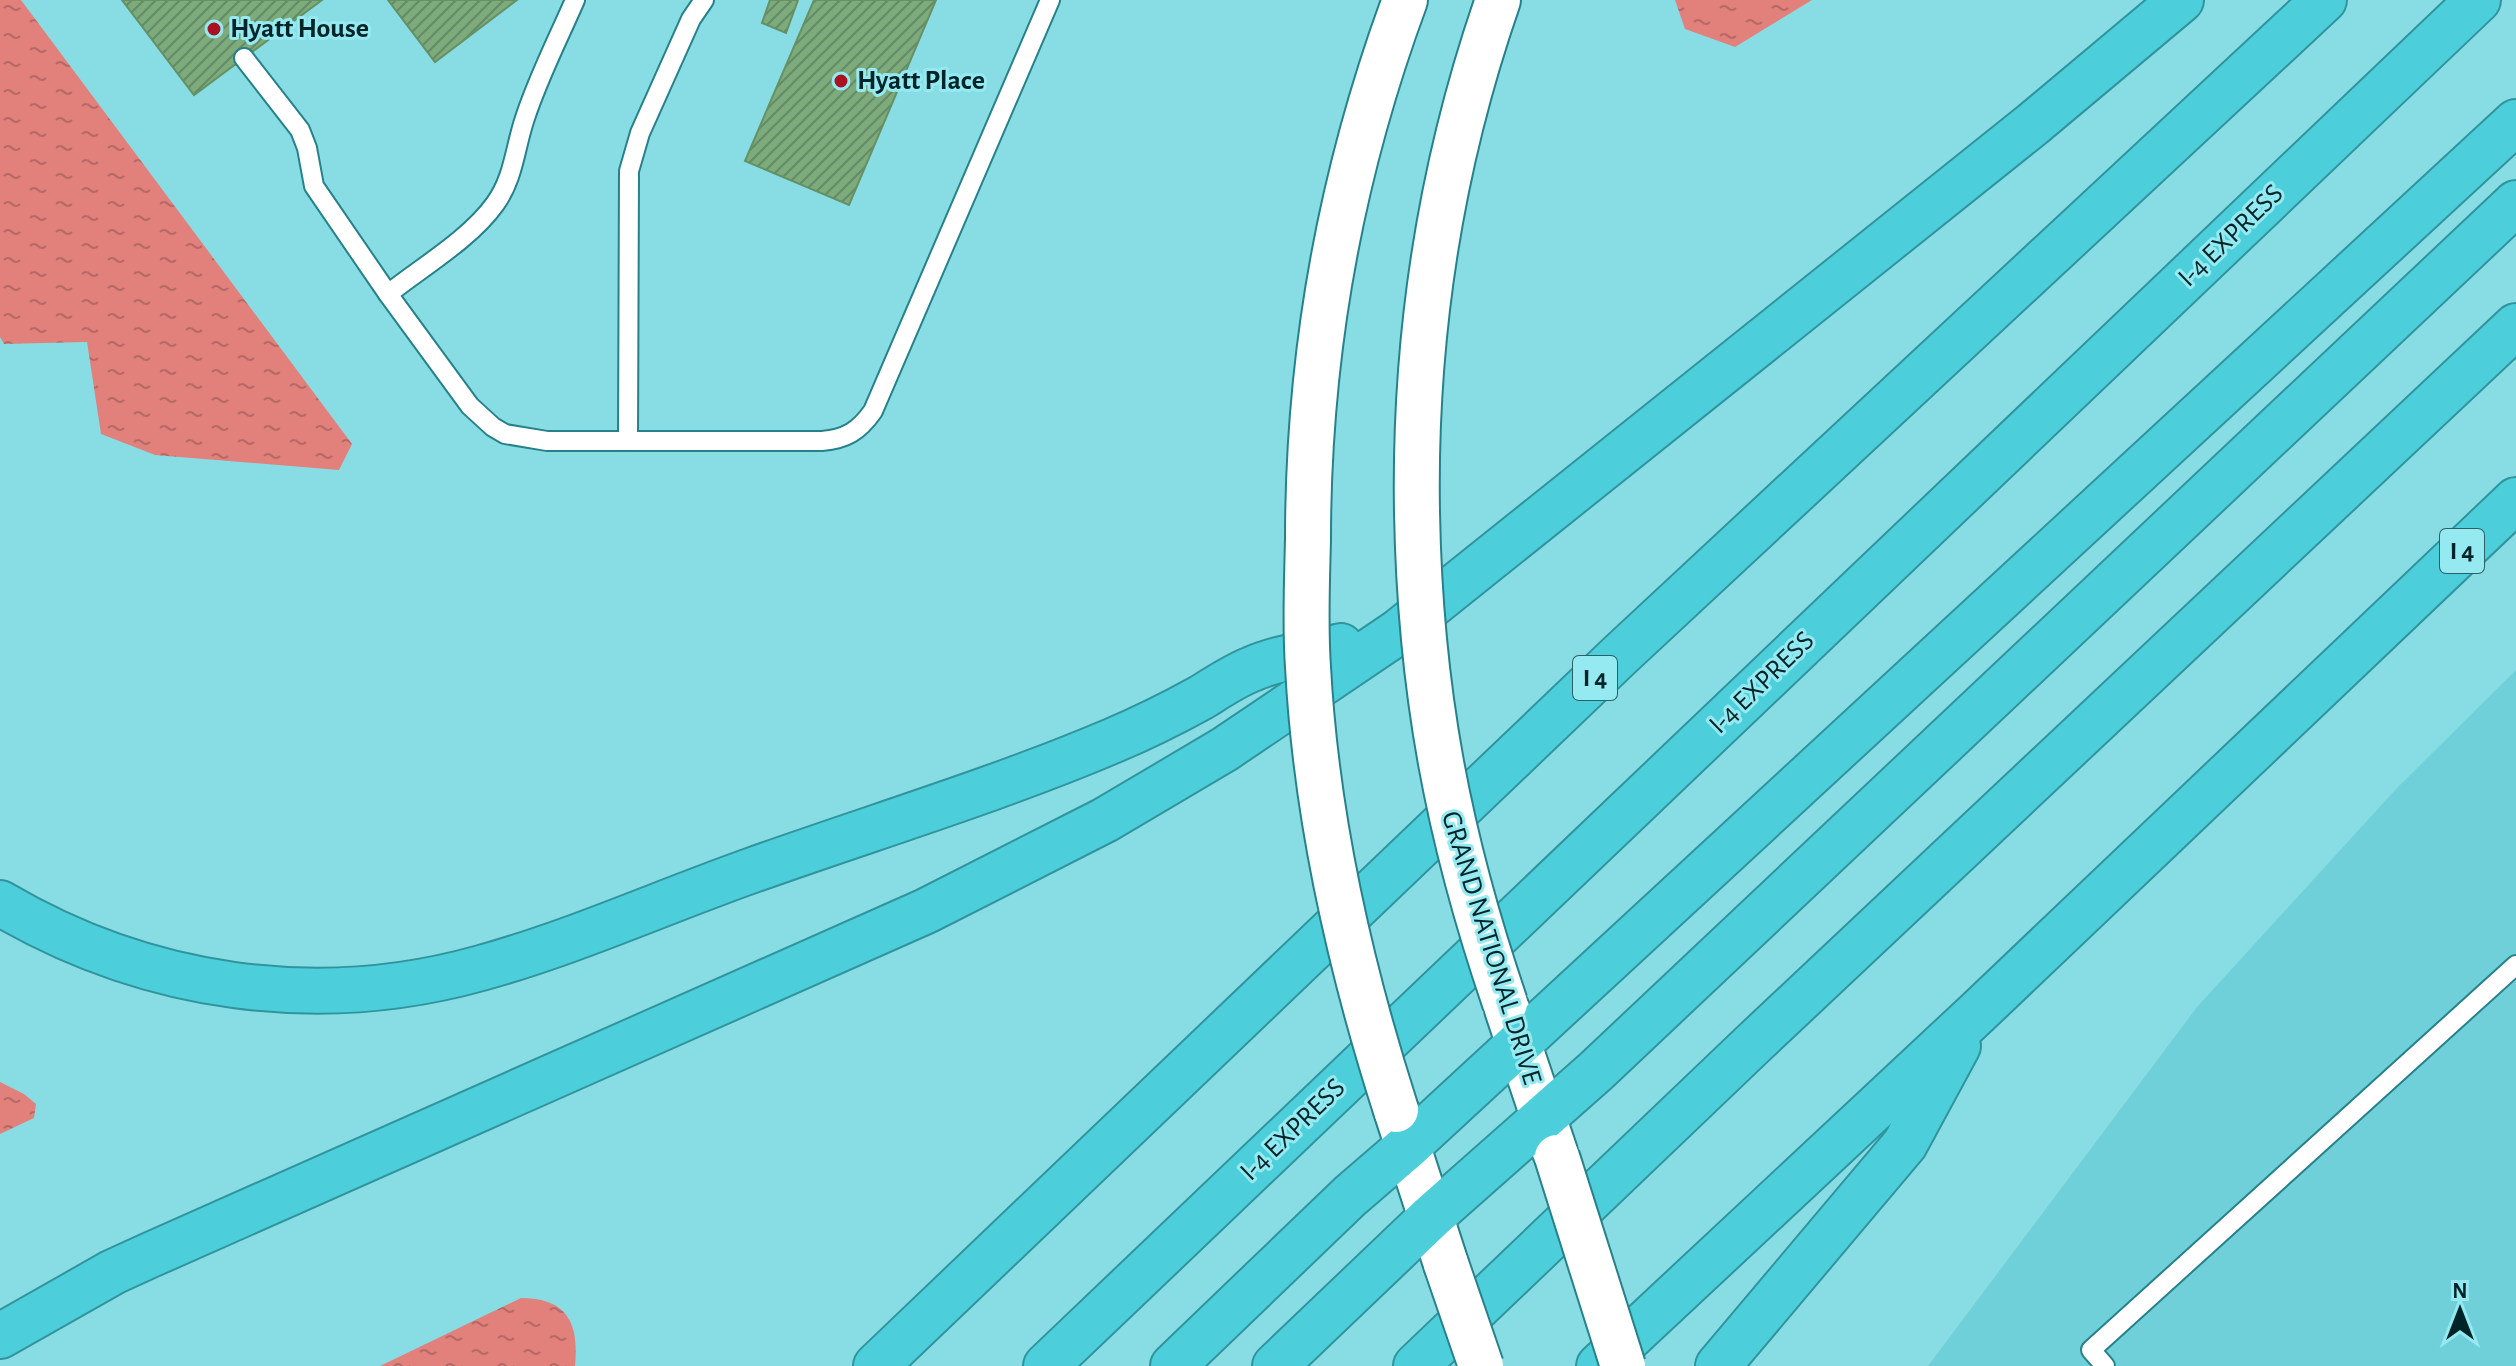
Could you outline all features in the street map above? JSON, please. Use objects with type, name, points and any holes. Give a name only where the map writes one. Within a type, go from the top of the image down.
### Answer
[{"type":"highway","points":[[0,1336],[113,1272],[887,929],[1105,820],[1225,749],[1398,632],[2008,144],[2181,0]]},
{"type":"highway","name":"I 4","points":[[876,1366],[1610,664],[2324,0]]},
{"type":"highway","name":"I-4 EXPRESS","points":[[1046,1366],[2478,0]]},
{"type":"highway","points":[[1173,1366],[1350,1196],[1402,1128],[1519,1044],[2516,122]]},
{"type":"highway","points":[[1275,1366],[1431,1217],[1550,1138],[2516,203]]},
{"type":"highway","points":[[1416,1366],[2516,326]]},
{"type":"highway","name":"I 4","points":[[1599,1366],[1977,1013],[2516,500]]},
{"type":"highway","points":[[0,903],[59,936],[91,949],[160,972],[199,980],[246,988],[306,992],[379,989],[415,983],[513,959],[1047,767],[1177,711],[1253,668],[1398,632]]},
{"type":"highway","points":[[1718,1366],[1905,1144],[1977,1013]]},
{"type":"street","points":[[1405,0],[1355,160],[1328,287],[1313,398],[1308,479],[1308,670],[1327,831],[1354,966],[1370,1028],[1481,1366]]},
{"type":"street","name":"GRAND NATIONAL DRIVE","points":[[1498,0],[1463,116],[1438,235],[1420,386],[1417,512],[1422,636],[1438,755],[1467,885],[1623,1366]]},
{"type":"lane","points":[[388,294],[480,223],[495,204],[507,183],[532,100],[575,0]]},
{"type":"lane","points":[[628,441],[629,171],[640,133],[691,19],[704,0]]},
{"type":"lane","points":[[244,58],[300,130],[307,148],[314,186],[470,406],[493,427],[505,434],[533,440],[822,441],[839,439],[864,424],[873,411],[1050,0]]},
{"type":"lane","points":[[2105,1366],[2091,1350],[2516,965]]},
{"type":"shaded area","points":[[2516,670],[2516,1366],[1928,1366],[2197,1007],[2396,789]]},
{"type":"water","points":[[0,0],[21,0],[352,444],[339,470],[155,455],[101,434],[87,342],[4,344],[0,337]]},
{"type":"water","points":[[1675,0],[1812,0],[1735,47],[1685,29]]},
{"type":"water","points":[[0,1082],[36,1104],[34,1118],[0,1134]]},
{"type":"water","points":[[521,1298],[550,1303],[567,1316],[575,1338],[575,1366],[380,1366]]},
{"type":"building","name":"Hyatt House","points":[[122,0],[322,0],[194,95]]},
{"type":"building","name":"Hyatt House","points":[[388,0],[517,0],[435,62]]},
{"type":"building","points":[[770,0],[798,0],[786,33],[762,23]]},
{"type":"building","name":"Hyatt Place","points":[[814,0],[936,0],[849,205],[745,161]]},
{"type":"place","name":"Hyatt House","points":[[214,29]]},
{"type":"place","name":"Hyatt Place","points":[[841,81]]}]
